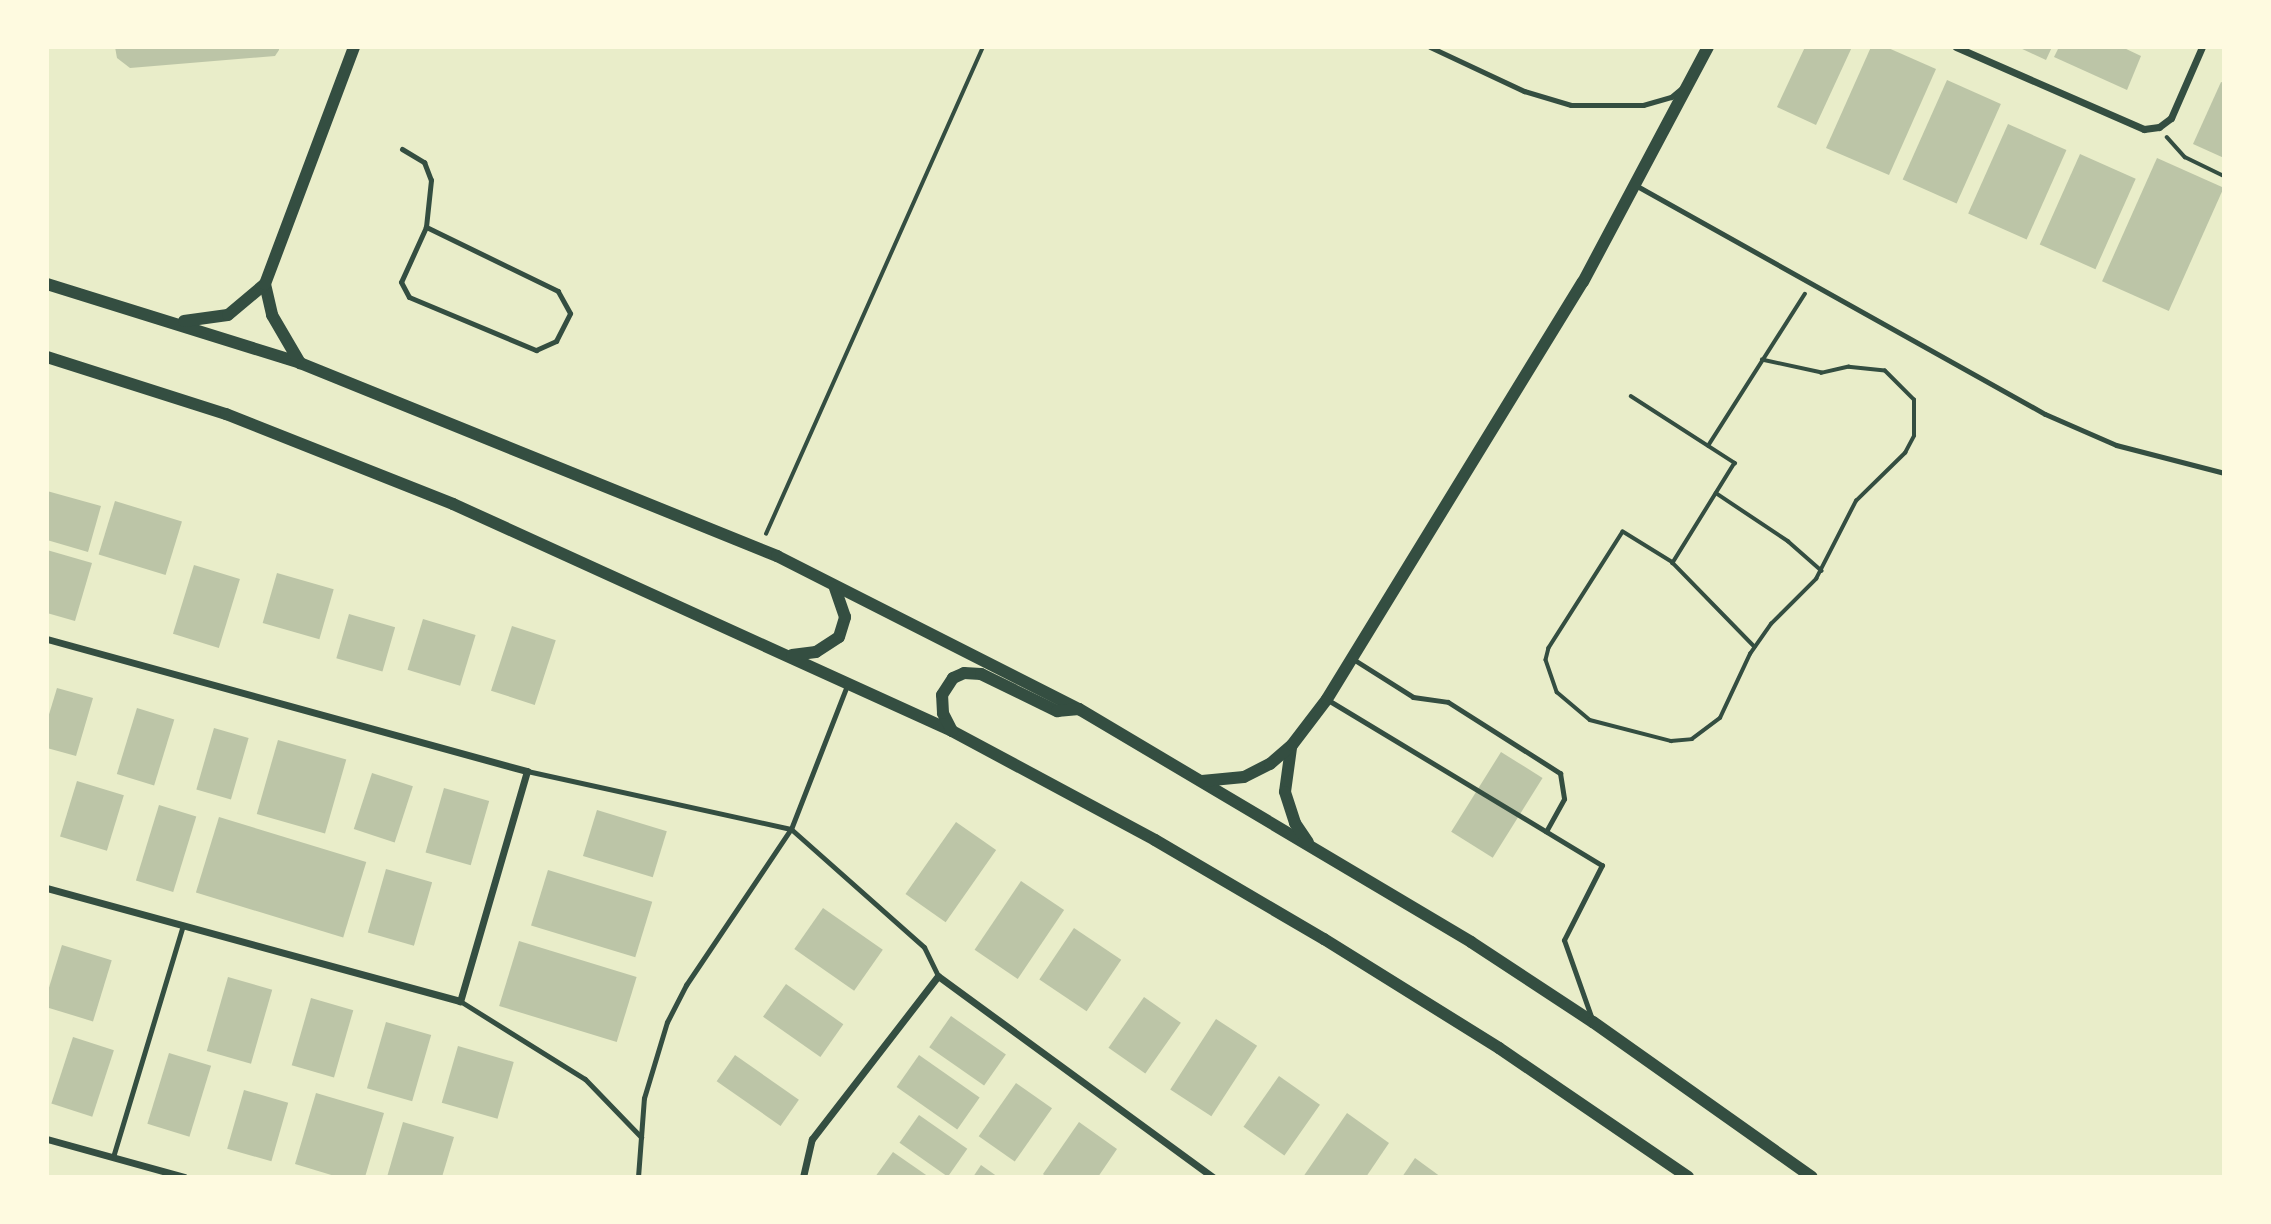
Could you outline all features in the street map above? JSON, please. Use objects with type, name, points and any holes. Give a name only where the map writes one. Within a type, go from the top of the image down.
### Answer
[{"type":"street","points":[[179,322],[228,315],[265,284],[354,47]]},
{"type":"street","points":[[1200,780],[1229,780],[1258,771],[1292,745],[1327,699],[1637,186],[1708,47]]},
{"type":"street","points":[[1956,47],[2144,129],[2159,127],[2171,118],[2202,47]]},
{"type":"street","points":[[47,284],[179,322],[300,363],[759,549],[1079,709],[1314,849],[1593,1021],[1812,1177]]},
{"type":"street","points":[[265,284],[272,315],[300,363]]},
{"type":"street","points":[[47,357],[226,414],[440,499],[792,655],[952,731],[1155,840],[1324,939],[1499,1048],[1688,1177]]},
{"type":"street","points":[[792,655],[816,652],[839,637],[845,617],[835,588]]},
{"type":"street","points":[[47,639],[527,771],[460,1001],[47,888]]},
{"type":"street","points":[[952,731],[943,713],[943,695],[953,678],[964,673],[981,674],[1057,711],[1079,709]]},
{"type":"street","points":[[1292,745],[1285,776],[1288,808],[1314,849]]},
{"type":"street","points":[[803,1177],[813,1139],[938,976],[1213,1177]]},
{"type":"street","points":[[47,1139],[184,1177]]},
{"type":"lane","points":[[1430,47],[1524,92],[1593,108],[1643,106],[1671,97],[1690,81]]},
{"type":"lane","points":[[402,149],[424,162],[431,180],[426,227],[401,282],[409,297],[536,350],[556,341],[570,313],[558,291],[426,227]]},
{"type":"lane","points":[[1637,186],[2081,431],[2154,457],[2224,473]]},
{"type":"lane","points":[[1353,659],[1413,697],[1448,702],[1560,773],[1564,799],[1546,831]]},
{"type":"lane","points":[[638,1177],[644,1098],[676,1003],[791,829],[848,682]]},
{"type":"lane","points":[[1327,699],[1602,865],[1564,940],[1593,1021]]},
{"type":"lane","points":[[527,771],[791,829],[923,947],[938,976]]},
{"type":"lane","points":[[113,1157],[183,925]]},
{"type":"lane","points":[[460,1001],[586,1079],[642,1137]]},
{"type":"path","points":[[759,549],[983,47]]},
{"type":"path","points":[[2159,127],[2185,157],[2224,176]]},
{"type":"path","points":[[1708,446],[1812,283]]},
{"type":"path","points":[[1755,647],[1672,562],[1623,532],[1549,648],[1546,660],[1558,692],[1590,720],[1671,741],[1692,739],[1720,718],[1755,647],[1822,571],[1856,501],[1905,453],[1914,436],[1914,400],[1885,371],[1849,367],[1822,373],[1762,360]]},
{"type":"path","points":[[1631,396],[1735,463],[1672,562]]},
{"type":"path","points":[[1716,493],[1788,541],[1822,571]]},
{"type":"building","points":[[115,47],[279,47],[279,50],[275,56],[130,68],[117,58]]},
{"type":"building","points":[[1805,47],[1852,47],[1816,125],[1777,107]]},
{"type":"building","points":[[1871,47],[1886,47],[1936,69],[1889,175],[1826,148]]},
{"type":"building","points":[[2018,47],[2052,47],[2046,60]]},
{"type":"building","points":[[2059,47],[2122,47],[2141,56],[2127,90],[2054,57]]},
{"type":"building","points":[[1947,80],[2001,104],[1957,204],[1903,180]]},
{"type":"building","points":[[2221,82],[2224,83],[2224,158],[2193,144]]},
{"type":"building","points":[[2008,124],[2066,150],[2027,240],[1968,214]]},
{"type":"building","points":[[2080,154],[2136,179],[2095,269],[2040,244]]},
{"type":"building","points":[[2157,158],[2224,188],[2169,311],[2102,281]]},
{"type":"building","points":[[47,491],[101,506],[88,552],[47,540]]},
{"type":"building","points":[[115,501],[182,521],[166,575],[99,555]]},
{"type":"building","points":[[47,550],[92,563],[75,621],[47,613]]},
{"type":"building","points":[[194,565],[240,579],[219,648],[173,634]]},
{"type":"building","points":[[277,573],[334,589],[319,639],[263,623]]},
{"type":"building","points":[[349,614],[395,627],[382,671],[336,658]]},
{"type":"building","points":[[423,619],[476,635],[460,686],[408,670]]},
{"type":"building","points":[[512,626],[556,640],[535,705],[491,691]]},
{"type":"building","points":[[57,688],[93,698],[76,756],[47,748],[47,721]]},
{"type":"building","points":[[137,708],[174,719],[154,785],[117,774]]},
{"type":"building","points":[[214,728],[249,738],[231,799],[196,790]]},
{"type":"building","points":[[278,740],[346,760],[325,834],[257,814]]},
{"type":"building","points":[[1501,752],[1543,778],[1493,858],[1451,832]]},
{"type":"building","points":[[372,773],[413,786],[395,842],[354,829]]},
{"type":"building","points":[[77,781],[124,795],[107,851],[60,836]]},
{"type":"building","points":[[444,788],[489,801],[471,865],[426,852]]},
{"type":"building","points":[[159,805],[196,816],[173,892],[136,881]]},
{"type":"building","points":[[597,810],[667,831],[653,877],[583,856]]},
{"type":"building","points":[[219,817],[366,862],[343,938],[196,893]]},
{"type":"building","points":[[956,822],[996,850],[946,922],[906,894]]},
{"type":"building","points":[[386,869],[432,882],[414,946],[368,932]]},
{"type":"building","points":[[548,870],[652,902],[635,957],[531,925]]},
{"type":"building","points":[[1021,881],[1064,910],[1018,979],[975,950]]},
{"type":"building","points":[[823,908],[883,950],[854,991],[794,949]]},
{"type":"building","points":[[1074,928],[1121,960],[1087,1011],[1039,979]]},
{"type":"building","points":[[519,941],[637,977],[617,1042],[499,1006]]},
{"type":"building","points":[[62,945],[112,960],[93,1021],[47,1007],[47,994]]},
{"type":"building","points":[[228,977],[272,990],[251,1064],[207,1051]]},
{"type":"building","points":[[786,984],[843,1024],[820,1057],[763,1017]]},
{"type":"building","points":[[1144,997],[1181,1023],[1145,1074],[1108,1048]]},
{"type":"building","points":[[311,998],[353,1010],[334,1077],[292,1065]]},
{"type":"building","points":[[951,1016],[1006,1054],[984,1086],[929,1047]]},
{"type":"building","points":[[1216,1019],[1257,1046],[1211,1116],[1170,1089]]},
{"type":"building","points":[[386,1022],[431,1035],[412,1101],[367,1088]]},
{"type":"building","points":[[73,1037],[114,1050],[92,1117],[51,1104]]},
{"type":"building","points":[[458,1046],[514,1062],[497,1119],[442,1103]]},
{"type":"building","points":[[169,1053],[211,1066],[189,1137],[147,1124]]},
{"type":"building","points":[[735,1055],[799,1100],[781,1126],[717,1081]]},
{"type":"building","points":[[919,1055],[980,1097],[957,1129],[897,1087]]},
{"type":"building","points":[[1279,1076],[1320,1105],[1284,1155],[1243,1127]]},
{"type":"building","points":[[1016,1083],[1052,1108],[1015,1161],[979,1136]]},
{"type":"building","points":[[244,1090],[288,1103],[271,1161],[227,1149]]},
{"type":"building","points":[[316,1093],[384,1113],[365,1177],[338,1177],[295,1164]]},
{"type":"building","points":[[1347,1113],[1389,1143],[1366,1177],[1303,1177]]},
{"type":"building","points":[[919,1115],[967,1149],[948,1177],[899,1143]]},
{"type":"building","points":[[403,1122],[454,1137],[442,1177],[387,1177]]},
{"type":"building","points":[[1079,1122],[1117,1149],[1098,1177],[1046,1177],[1043,1174]]},
{"type":"building","points":[[893,1152],[929,1177],[875,1177]]},
{"type":"building","points":[[1415,1158],[1441,1177],[1402,1177]]},
{"type":"building","points":[[981,1165],[998,1177],[973,1177]]}]
